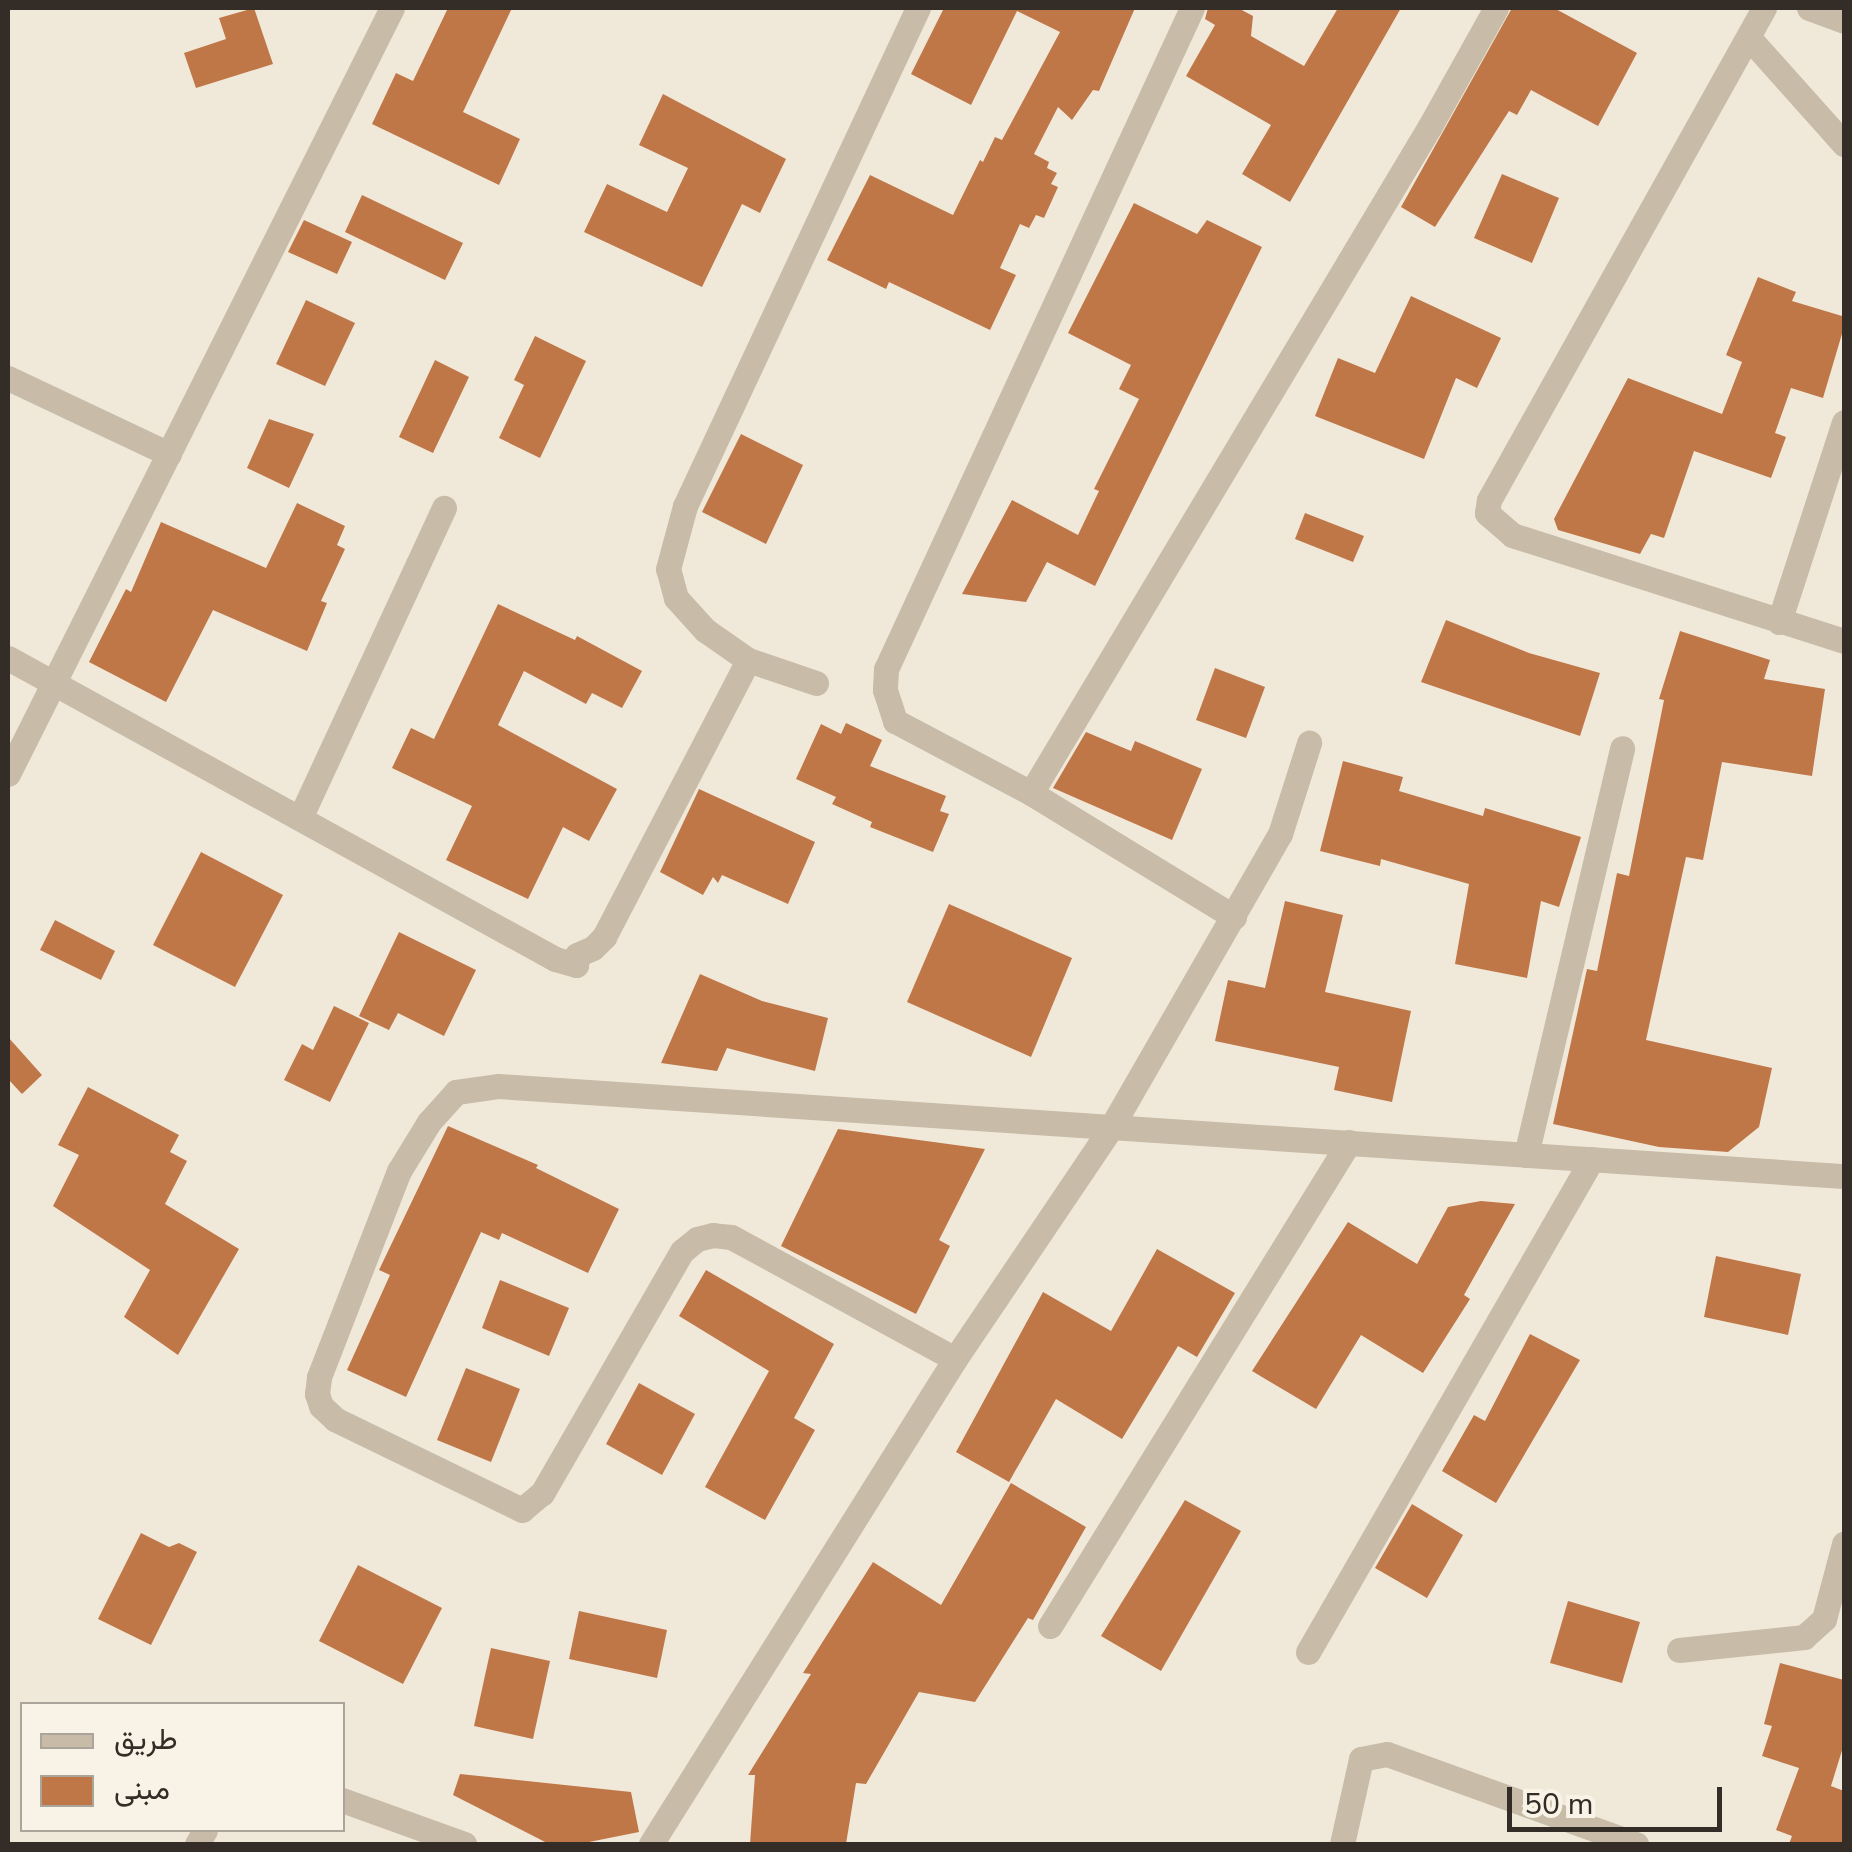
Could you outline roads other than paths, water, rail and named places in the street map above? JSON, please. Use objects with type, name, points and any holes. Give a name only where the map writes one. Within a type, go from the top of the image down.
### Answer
[{"type":"street","points":[[8,774],[392,8]]},
{"type":"street","points":[[816,682],[748,660],[704,630],[676,598],[668,569],[674,533],[918,8]]},
{"type":"street","points":[[1192,8],[886,669],[887,706],[894,721],[1031,793],[1234,917]]},
{"type":"street","points":[[1031,793],[1430,126],[1496,8]]},
{"type":"street","points":[[1764,8],[1489,500],[1487,513],[1512,534],[1844,641]]},
{"type":"street","points":[[1809,8],[1844,21]]},
{"type":"street","points":[[1750,39],[1844,144]]},
{"type":"street","points":[[8,378],[169,454]]},
{"type":"street","points":[[1779,622],[1844,422]]},
{"type":"street","points":[[300,818],[444,508]]},
{"type":"street","points":[[8,658],[554,959],[576,965],[576,954],[593,948],[604,937],[748,660]]},
{"type":"street","points":[[651,1844],[955,1359],[1112,1126],[1280,834],[1309,743]]},
{"type":"street","points":[[1526,1155],[1622,748]]},
{"type":"street","points":[[955,1359],[731,1237],[713,1235],[696,1239],[682,1251],[542,1493],[522,1510],[334,1419],[321,1406],[318,1394],[319,1378],[398,1170],[429,1122],[456,1092],[498,1086],[1844,1176]]},
{"type":"street","points":[[1050,1626],[1349,1142]]},
{"type":"street","points":[[1308,1652],[1592,1159]]},
{"type":"street","points":[[1678,1650],[1804,1637],[1824,1619],[1844,1544]]},
{"type":"street","points":[[1342,1844],[1361,1759],[1386,1754],[1636,1844]]},
{"type":"street","points":[[345,1801],[464,1844]]}]
